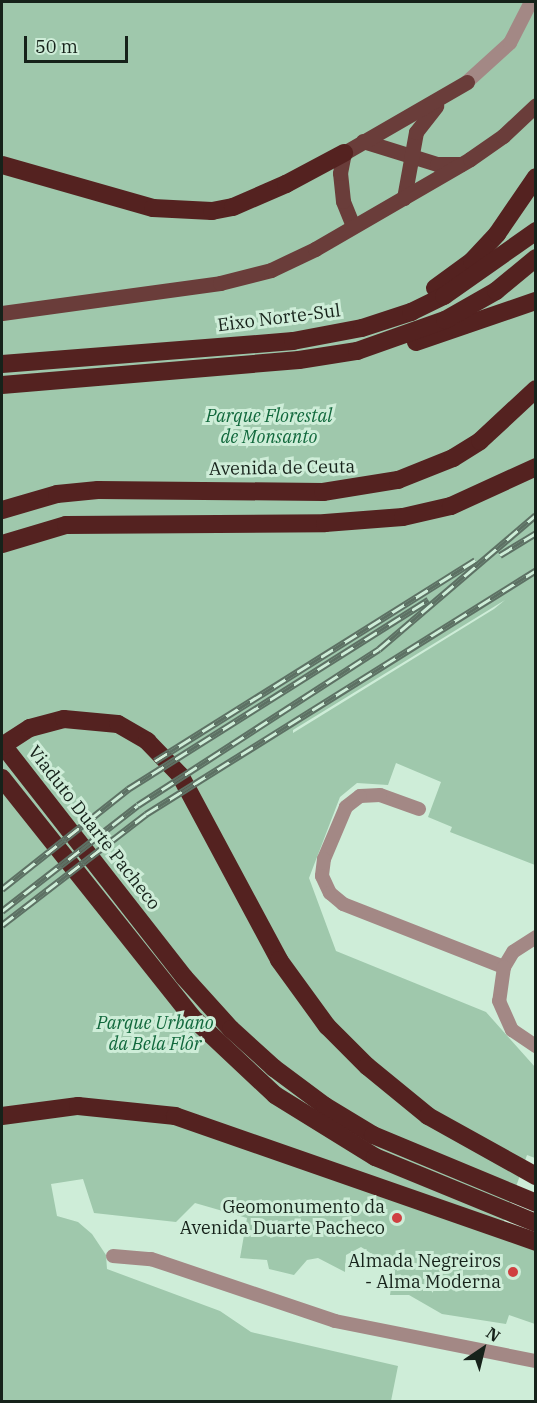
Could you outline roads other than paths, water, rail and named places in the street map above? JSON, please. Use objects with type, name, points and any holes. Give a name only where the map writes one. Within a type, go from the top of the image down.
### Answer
[{"type":"highway","points":[[2,165],[153,208],[212,211],[233,207],[286,184],[344,153]]},
{"type":"highway","points":[[362,328],[435,288],[472,261],[497,234],[536,177]]},
{"type":"highway","name":"Eixo Norte-Sul","points":[[2,364],[293,341],[362,328],[411,312],[444,296],[536,231]]},
{"type":"highway","points":[[375,346],[445,320],[496,291],[536,258]]},
{"type":"highway","points":[[2,385],[299,360],[445,334],[536,301]]},
{"type":"highway","name":"Avenida de Ceuta","points":[[2,510],[57,494],[98,490],[323,492],[398,480],[453,458],[506,420],[536,389]]},
{"type":"highway","points":[[2,544],[29,533],[101,522],[325,523],[403,517],[451,506],[536,467]]},
{"type":"highway","points":[[98,490],[101,522]]},
{"type":"highway","points":[[323,492],[325,523]]},
{"type":"highway","points":[[2,745],[30,728],[64,718],[118,724],[147,741],[170,762],[215,835],[279,960],[347,1047],[428,1116],[536,1176]]},
{"type":"highway","name":"Viaduto Duarte Pacheco","points":[[2,745],[154,938],[231,1029],[324,1106],[399,1148],[536,1203]]},
{"type":"highway","points":[[2,778],[137,950],[199,1024],[298,1112],[403,1170],[536,1223]]},
{"type":"highway","points":[[2,1116],[78,1106],[175,1116],[536,1242]]},
{"type":"main road","points":[[353,226],[343,201],[340,173],[344,153],[467,82]]},
{"type":"main road","points":[[404,198],[411,154],[424,118],[467,82]]},
{"type":"main road","points":[[2,313],[220,283],[271,270],[404,198],[461,164],[504,136],[536,105]]},
{"type":"main road","points":[[363,141],[438,164],[461,164]]},
{"type":"street","points":[[467,82],[510,44],[531,2]]},
{"type":"street","points":[[419,809],[380,795],[360,796],[346,807],[324,860],[322,876],[330,893],[343,904],[504,967]]},
{"type":"street","points":[[536,937],[513,952],[504,967],[499,1001],[504,1017],[512,1030],[536,1046]]},
{"type":"street","points":[[113,1256],[151,1259],[335,1321],[536,1361]]},
{"type":"railway","points":[[2,911],[138,805],[379,649],[536,515]]},
{"type":"railway","points":[[500,555],[536,533]]},
{"type":"railway","points":[[155,761],[475,560]]},
{"type":"railway","points":[[2,925],[146,814],[536,570]]},
{"type":"railway","points":[[2,889],[128,789],[428,600]]},
{"type":"place","name":"Geomonumento da Avenida Duarte Pacheco","points":[[397,1218]]},
{"type":"place","name":"Almada Negreiros - Alma Moderna","points":[[513,1272]]},
{"type":"park label","name":"Parque Florestal de Monsanto","points":[[269,427]]},
{"type":"park label","name":"Parque Urbano da Bela Flôr","points":[[155,1034]]}]
